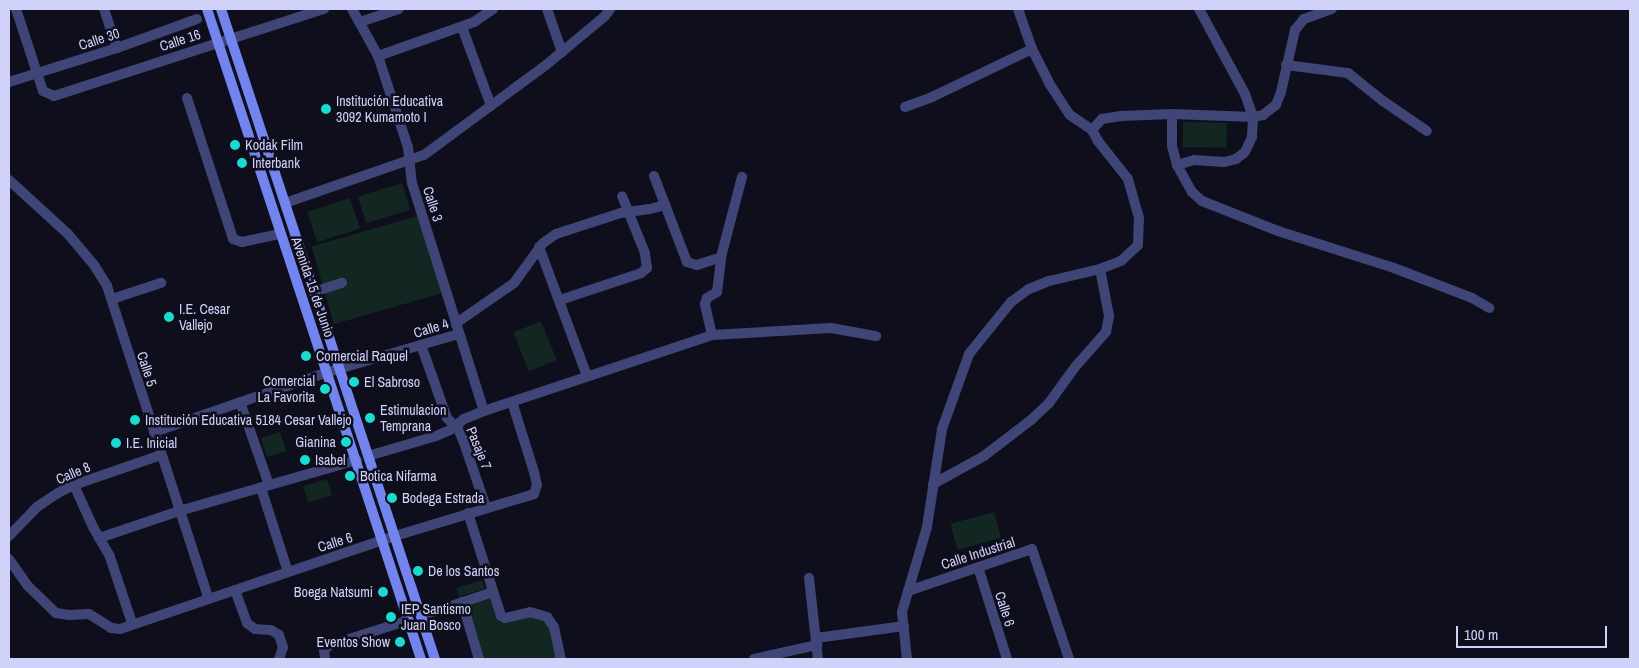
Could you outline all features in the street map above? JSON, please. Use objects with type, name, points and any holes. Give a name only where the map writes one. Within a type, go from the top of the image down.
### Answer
[{"type":"street","points":[[16,9],[37,74]]},
{"type":"street","points":[[104,9],[118,48]]},
{"type":"street","name":"Avenida 15 de Junio","points":[[208,9],[280,234],[328,372],[421,659]]},
{"type":"street","name":"Avenida 15 de Junio","points":[[221,9],[434,659]]},
{"type":"street","name":"Calle 16","points":[[37,74],[46,94],[54,96],[324,9]]},
{"type":"street","name":"Calle 3","points":[[352,9],[378,56],[408,147],[408,162],[412,184],[484,411]]},
{"type":"street","points":[[360,22],[399,9]]},
{"type":"street","points":[[378,56],[462,27],[483,18],[493,9]]},
{"type":"street","points":[[547,9],[562,52]]},
{"type":"street","points":[[285,203],[424,155],[562,52],[605,16],[610,9]]},
{"type":"street","points":[[907,659],[902,612],[919,561],[933,498],[942,429],[969,354],[1011,302],[1029,289],[1049,281],[1100,269],[1121,261],[1138,245],[1139,218],[1128,179],[1098,141],[1092,130],[1065,109],[1032,49],[1018,9]]},
{"type":"street","points":[[1177,165],[1201,160],[1230,161],[1241,156],[1251,142],[1253,117],[1245,94],[1199,9]]},
{"type":"street","points":[[1092,130],[1102,119],[1172,114],[1253,117],[1272,110],[1281,92],[1295,30],[1310,12],[1332,9]]},
{"type":"street","name":"Calle 30","points":[[9,82],[118,48],[197,19]]},
{"type":"street","points":[[462,27],[491,106]]},
{"type":"street","points":[[905,107],[932,97],[1032,49]]},
{"type":"street","points":[[1286,65],[1348,74],[1427,131]]},
{"type":"street","points":[[187,98],[233,239],[242,242],[280,234]]},
{"type":"street","points":[[1172,114],[1172,146],[1177,165],[1192,192],[1207,203],[1278,231],[1394,268],[1472,298],[1489,308]]},
{"type":"street","points":[[654,176],[687,262],[697,265],[721,257]]},
{"type":"street","points":[[712,335],[705,304],[707,298],[717,292],[721,257],[742,177]]},
{"type":"street","name":"Calle 5","points":[[9,180],[75,243],[97,271],[112,299],[160,455],[208,597]]},
{"type":"street","points":[[560,300],[645,270],[647,260],[622,196]]},
{"type":"street","points":[[455,324],[514,282],[539,248],[556,234],[628,211],[665,205]]},
{"type":"street","points":[[539,248],[587,376]]},
{"type":"street","points":[[934,484],[984,456],[1031,420],[1049,403],[1075,367],[1106,332],[1109,316],[1100,269]]},
{"type":"street","points":[[112,299],[161,283]]},
{"type":"street","points":[[323,289],[342,283]]},
{"type":"street","points":[[368,456],[436,436],[455,427],[464,419],[484,411],[712,335],[831,328],[876,336]]},
{"type":"street","name":"Calle 4","points":[[154,432],[328,372],[459,334]]},
{"type":"street","name":"Pasaje 7","points":[[422,345],[448,418],[463,440],[486,507]]},
{"type":"street","points":[[240,402],[288,572]]},
{"type":"street","name":"Calle 6","points":[[9,559],[28,586],[56,613],[69,615],[89,614],[114,629],[384,541],[394,536],[534,494],[537,488],[534,472],[512,402]]},
{"type":"street","name":"Calle 8","points":[[9,536],[12,530],[37,507],[74,485],[160,455]]},
{"type":"street","points":[[99,538],[179,511],[357,460]]},
{"type":"street","points":[[74,485],[110,557],[132,623]]},
{"type":"street","points":[[468,513],[501,616],[505,618],[530,612],[547,617],[554,627],[561,659]]},
{"type":"street","name":"Calle Industrial","points":[[908,591],[1032,549],[1069,659]]},
{"type":"street","name":"Calle 6","points":[[978,567],[1007,659]]},
{"type":"street","points":[[809,578],[818,659]]},
{"type":"street","points":[[235,590],[247,623],[256,629],[271,630],[279,635],[283,647],[280,659]]},
{"type":"street","points":[[421,616],[493,592]]},
{"type":"street","points":[[462,602],[479,659]]},
{"type":"street","points":[[323,659],[324,650],[330,645],[409,620]]},
{"type":"street","points":[[754,659],[816,641],[904,626]]},
{"type":"green space","points":[[1183,122],[1227,123],[1227,148],[1183,147]]},
{"type":"green space","points":[[402,183],[410,210],[366,223],[358,196]]},
{"type":"green space","points":[[350,198],[360,228],[317,242],[307,212]]},
{"type":"green space","points":[[421,215],[443,293],[334,324],[311,246]]},
{"type":"green space","points":[[541,321],[557,360],[529,371],[513,332]]},
{"type":"green space","points":[[280,432],[286,451],[267,457],[261,438]]},
{"type":"green space","points":[[327,479],[332,495],[308,503],[303,486]]},
{"type":"green space","points":[[994,512],[1001,538],[958,550],[951,524]]},
{"type":"green space","points":[[482,580],[485,589],[459,597],[456,588]]},
{"type":"green space","points":[[493,598],[499,622],[529,614],[549,623],[557,659],[482,659],[467,605]]},
{"type":"place","name":"Institución Educativa 3092 Kumamoto I","points":[[326,109]]},
{"type":"place","name":"Kodak Film","points":[[235,145]]},
{"type":"place","name":"Interbank","points":[[242,163]]},
{"type":"place","name":"I.E. Cesar Vallejo","points":[[169,317]]},
{"type":"place","name":"Comercial Raquel","points":[[306,356]]},
{"type":"place","name":"El Sabroso","points":[[354,382]]},
{"type":"place","name":"Comercial La Favorita","points":[[325,389]]},
{"type":"place","name":"Estimulacion Temprana","points":[[370,418]]},
{"type":"place","name":"Institución Educativa 5184 Cesar Vallejo","points":[[135,420]]},
{"type":"place","name":"Gianina","points":[[346,442]]},
{"type":"place","name":"I.E. Inicial","points":[[116,443]]},
{"type":"place","name":"Isabel","points":[[305,460]]},
{"type":"place","name":"Botica Nifarma","points":[[350,476]]},
{"type":"place","name":"Bodega Estrada","points":[[392,498]]},
{"type":"place","name":"De los Santos","points":[[418,571]]},
{"type":"place","name":"Boega Natsumi","points":[[383,592]]},
{"type":"place","name":"IEP Santismo Juan Bosco","points":[[391,617]]},
{"type":"place","name":"Eventos Show","points":[[400,642]]}]
